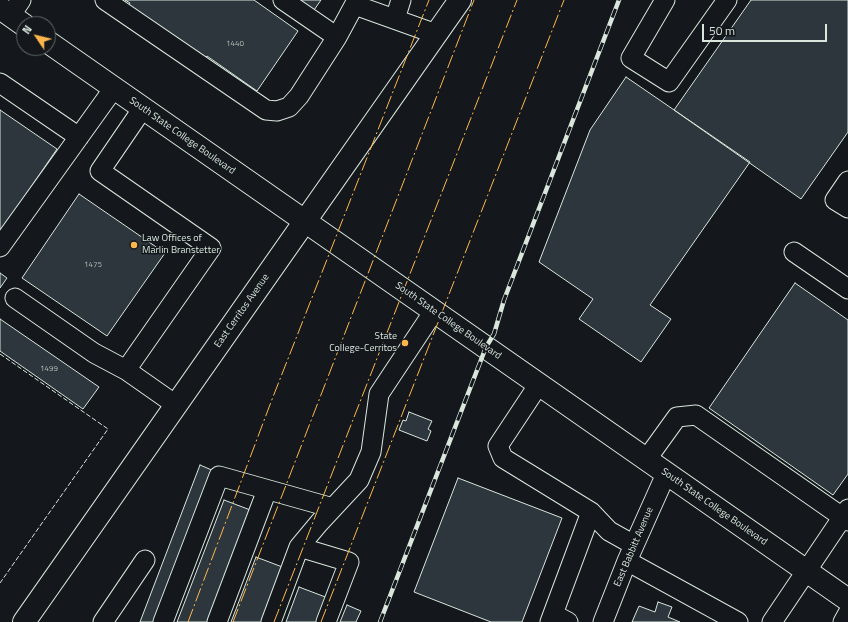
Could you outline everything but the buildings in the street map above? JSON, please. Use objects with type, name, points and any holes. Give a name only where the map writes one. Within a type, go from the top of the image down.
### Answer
[{"type":"main road","name":"East Cerritos Avenue","points":[[24,622],[460,0]]},
{"type":"main road","name":"South State College Boulevard","points":[[56,48],[848,600]]},
{"type":"street","points":[[105,0],[266,110],[277,111],[289,107],[299,96],[337,37],[356,3],[395,20],[436,34]]},
{"type":"street","points":[[283,0],[337,37]]},
{"type":"street","points":[[395,20],[401,0]]},
{"type":"street","points":[[665,0],[631,58],[669,82],[727,0]]},
{"type":"street","points":[[0,83],[79,138]]},
{"type":"street","points":[[0,247],[114,88]]},
{"type":"street","points":[[126,370],[211,248],[100,171],[143,108]]},
{"type":"street","points":[[848,181],[836,200],[848,208]]},
{"type":"street","points":[[794,252],[848,289]]},
{"type":"street","points":[[15,298],[94,353],[126,370],[176,405]]},
{"type":"street","points":[[271,622],[299,547],[359,480],[371,452],[379,394],[434,311]]},
{"type":"street","points":[[538,384],[498,446],[503,458],[591,512],[631,553],[738,622]]},
{"type":"street","points":[[646,460],[677,417],[696,415],[846,515],[805,570],[772,622]]},
{"type":"street","name":"East Babbitt Avenue","points":[[603,622],[631,553],[666,474]]},
{"type":"street","points":[[163,622],[219,476],[333,508]]},
{"type":"street","points":[[217,622],[267,490]]},
{"type":"street","points":[[557,619],[591,512]]},
{"type":"street","points":[[299,547],[349,562],[326,622]]},
{"type":"street","points":[[103,622],[145,560]]},
{"type":"street","points":[[842,622],[848,613]]},
{"type":"railway","points":[[380,622],[486,347],[494,334],[504,300],[619,0]]},
{"type":"fence","points":[[0,354],[108,429],[0,583]]},
{"type":"power","points":[[188,622],[271,402],[429,0]]},
{"type":"power","points":[[233,622],[474,0]]},
{"type":"power","points":[[274,622],[517,0]]},
{"type":"power","points":[[321,622],[564,0]]},
{"type":"place","name":"Law Offices of Marlin Branstetter","points":[[134,245]]},
{"type":"place","name":"State College-Cerritos","points":[[405,343]]}]
